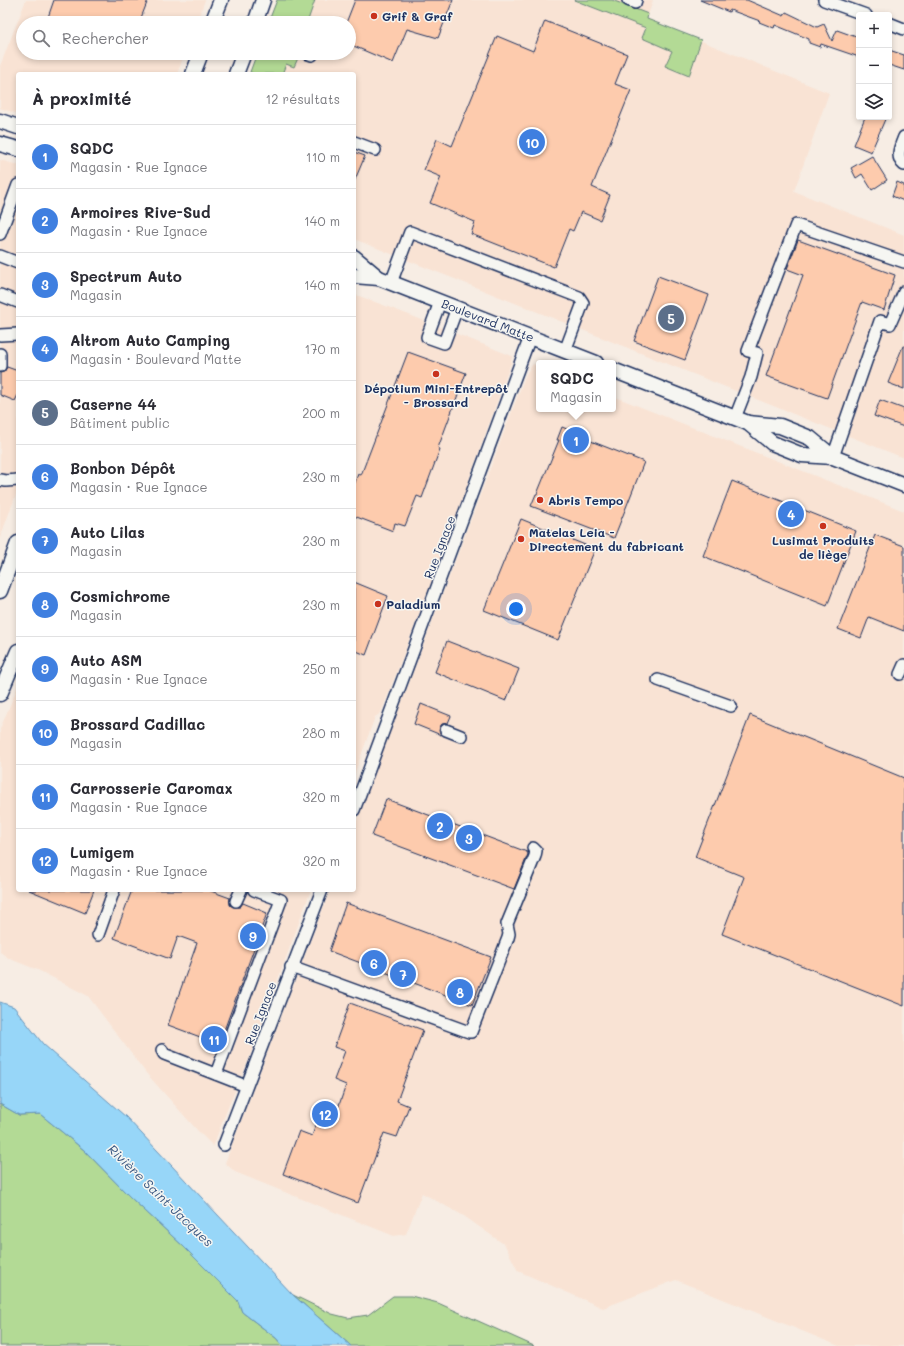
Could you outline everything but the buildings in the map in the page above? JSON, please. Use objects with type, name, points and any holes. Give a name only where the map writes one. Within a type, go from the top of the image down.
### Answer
[{"type":"main road","points":[[214,16],[220,0]]},
{"type":"main road","points":[[258,16],[264,0]]},
{"type":"main road","points":[[194,72],[198,60]]},
{"type":"main road","points":[[237,72],[241,60]]},
{"type":"main road","points":[[0,121],[16,126]]},
{"type":"main road","points":[[0,144],[16,148]]},
{"type":"main road","name":"Boulevard Matte","points":[[356,258],[385,280]]},
{"type":"main road","name":"Boulevard Matte","points":[[356,276],[385,280],[588,360]]},
{"type":"main road","points":[[616,371],[748,423],[780,426],[786,428],[810,438],[833,457]]},
{"type":"main road","points":[[748,423],[772,443],[802,455],[833,457],[904,485]]},
{"type":"main road","points":[[1,587],[16,547]]},
{"type":"main road","points":[[0,694],[16,656]]},
{"type":"street","points":[[628,0],[636,3],[636,0]]},
{"type":"street","points":[[824,0],[858,12]]},
{"type":"street","points":[[892,24],[904,29]]},
{"type":"street","points":[[904,137],[899,155],[900,161],[904,165]]},
{"type":"street","points":[[356,143],[375,150]]},
{"type":"street","points":[[0,234],[15,200]]},
{"type":"street","points":[[735,418],[751,377],[757,353],[748,351],[796,225],[904,262]]},
{"type":"street","points":[[385,280],[410,232],[579,296],[583,303],[565,351]]},
{"type":"street","points":[[0,256],[16,262]]},
{"type":"street","points":[[833,457],[880,321],[890,324],[904,292]]},
{"type":"street","points":[[0,295],[16,301]]},
{"type":"street","points":[[440,302],[427,337],[444,343],[458,308]]},
{"type":"street","points":[[0,335],[16,334]]},
{"type":"street","name":"Rue Ignace","points":[[356,805],[530,337]]},
{"type":"street","points":[[0,355],[0,366]]},
{"type":"street","points":[[0,480],[16,480]]},
{"type":"street","points":[[658,680],[731,706]]},
{"type":"street","points":[[446,730],[461,736]]},
{"type":"street","points":[[291,967],[471,1032],[474,1029],[508,938],[509,934],[507,924],[536,854],[536,851],[533,848]]},
{"type":"street","points":[[98,935],[113,892]]},
{"type":"street","points":[[236,901],[240,892]]},
{"type":"street","points":[[216,1074],[281,900],[259,892]]},
{"type":"street","name":"Rue Ignace","points":[[224,1145],[291,967],[321,892]]},
{"type":"street","points":[[162,1050],[164,1054],[246,1086]]},
{"type":"shaded area","points":[[26,0],[205,0],[199,16],[20,16]]},
{"type":"shaded area","points":[[277,0],[653,0],[647,19],[829,93],[794,191],[904,235],[904,458],[356,240],[356,72],[251,72],[255,60],[356,60],[356,16],[271,16]]},
{"type":"shaded area","points":[[16,25],[16,60],[182,60],[178,72],[16,72],[16,113],[0,108],[0,66]]},
{"type":"shaded area","points":[[0,160],[16,164],[16,494],[0,538]]},
{"type":"shaded area","points":[[356,295],[512,356],[511,363],[443,552],[381,713],[375,717],[356,769]]},
{"type":"shaded area","points":[[533,364],[536,366],[536,412],[616,412],[616,397],[904,511],[904,1346],[839,1346],[676,1280],[603,1308],[518,1271],[505,1245],[464,1216],[422,1193],[406,1234],[394,1236],[235,1172],[225,1163],[329,892],[356,892],[356,823],[526,374]]},
{"type":"shaded area","points":[[16,691],[16,892],[310,892],[246,1066],[213,1146],[146,1073],[88,996],[38,970],[10,959],[0,952],[0,729]]},
{"type":"green space","points":[[277,0],[315,0],[309,16],[271,16]]},
{"type":"green space","points":[[574,0],[612,0],[648,14],[647,19],[701,40],[689,76],[665,66],[672,51],[642,38],[646,28]]},
{"type":"green space","points":[[254,60],[297,60],[294,67],[286,64],[283,72],[250,72]]},
{"type":"green space","points":[[0,1104],[19,1115],[40,1114],[84,1150],[130,1197],[183,1246],[238,1301],[242,1312],[276,1338],[283,1346],[0,1346]]},
{"type":"green space","points":[[293,1295],[332,1314],[348,1318],[368,1315],[393,1296],[411,1296],[438,1303],[534,1346],[351,1346]]},
{"type":"water","name":"Rivière Saint-Jacques","points":[[0,1002],[14,1007],[43,1044],[126,1117],[293,1295],[351,1346],[283,1346],[276,1338],[242,1312],[238,1301],[183,1246],[130,1197],[84,1150],[40,1114],[19,1115],[0,1104]]},
{"type":"place","name":"Grif & Graf","points":[[374,16]]},
{"type":"place","name":"Brossard Cadillac","points":[[532,142]]},
{"type":"place","name":"Caserne 44","points":[[671,318]]},
{"type":"place","name":"Dépotium Mini-Entrepôt - Brossard","points":[[436,374]]},
{"type":"place","name":"SQDC","points":[[576,440]]},
{"type":"place","name":"Abris Tempo","points":[[540,500]]},
{"type":"place","name":"Altrom Auto Camping","points":[[791,514]]},
{"type":"place","name":"Lusimat Produits de liège","points":[[823,526]]},
{"type":"place","name":"Matelas Leia - Directement du fabricant","points":[[521,539]]},
{"type":"place","name":"Paladium","points":[[378,604]]},
{"type":"place","name":"Armoires Rive-Sud","points":[[440,826]]},
{"type":"place","name":"Spectrum Auto","points":[[469,838]]},
{"type":"place","name":"Auto ASM","points":[[253,936]]},
{"type":"place","name":"Bonbon Dépôt","points":[[374,963]]},
{"type":"place","name":"Auto Lilas","points":[[403,974]]},
{"type":"place","name":"Cosmichrome","points":[[460,992]]},
{"type":"place","name":"Carrosserie Caromax","points":[[214,1039]]},
{"type":"place","name":"Lumigem","points":[[325,1114]]}]
